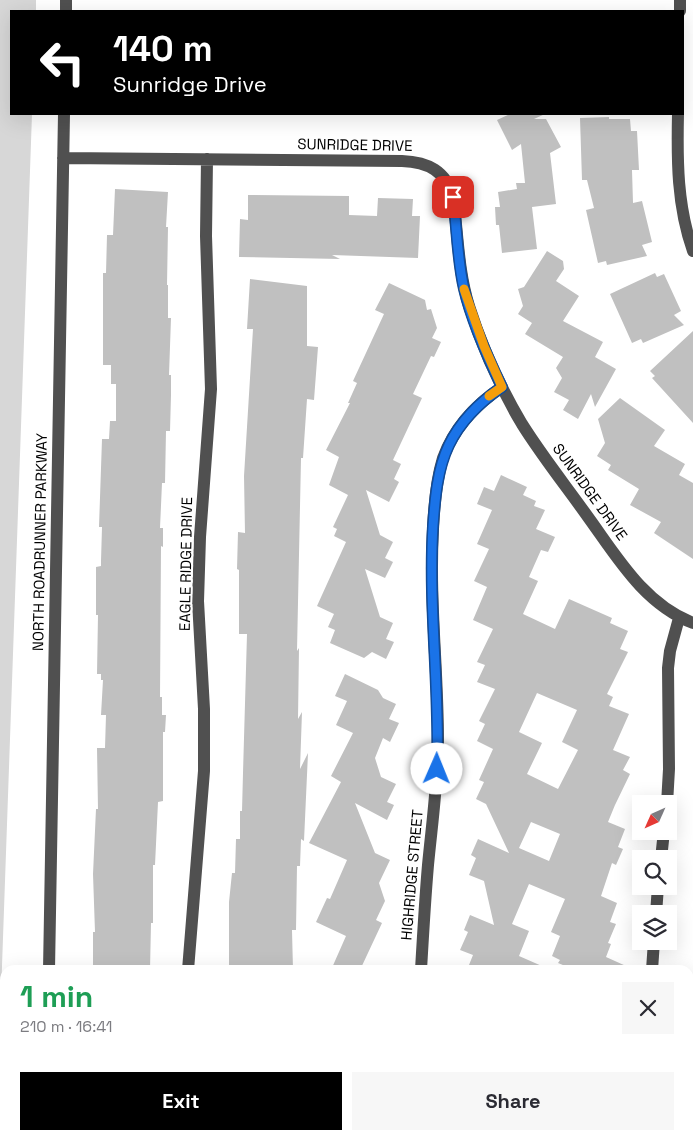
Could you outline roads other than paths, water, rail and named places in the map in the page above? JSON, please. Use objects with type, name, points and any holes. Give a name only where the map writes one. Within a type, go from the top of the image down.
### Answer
[{"type":"street","name":"NORTH ROADRUNNER PARKWAY","points":[[50,965],[64,115]]},
{"type":"street","points":[[678,115],[678,182],[689,222],[693,251]]},
{"type":"street","name":"SUNRIDGE DRIVE","points":[[63,158],[412,162],[422,163],[438,172],[450,188],[453,197],[461,273],[469,306],[502,387],[530,436],[625,568],[646,592],[662,606],[679,618],[693,623]]},
{"type":"street","name":"EAGLE RIDGE DRIVE","points":[[188,965],[204,771],[204,709],[198,601],[200,537],[211,389],[206,236],[208,159]]},
{"type":"street","name":"HIGHRIDGE STREET","points":[[420,965],[437,769],[438,713],[432,570],[437,486],[448,446],[461,424],[480,404],[502,387]]},
{"type":"street","points":[[668,795],[668,668],[670,650],[679,618]]},
{"type":"street","points":[[652,965],[653,950]]}]
